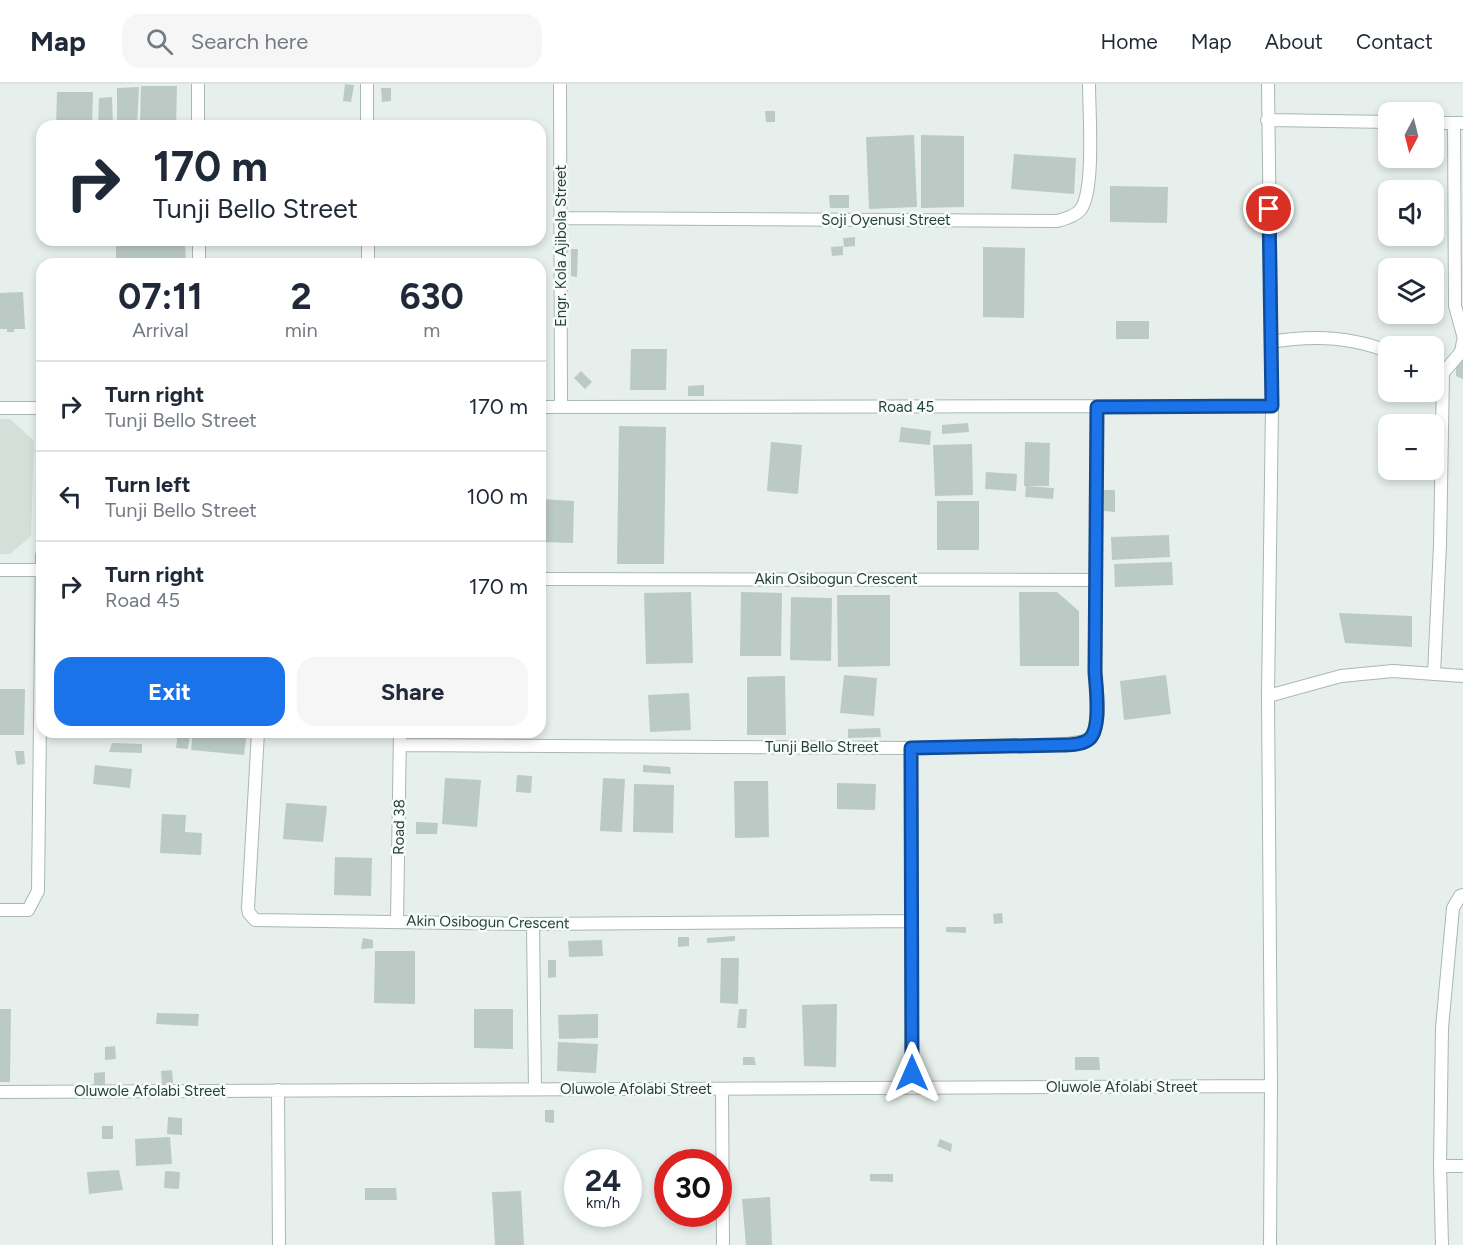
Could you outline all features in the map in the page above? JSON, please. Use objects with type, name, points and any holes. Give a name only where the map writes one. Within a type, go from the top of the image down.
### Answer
[{"type":"street","points":[[198,84],[198,120]]},
{"type":"street","points":[[367,84],[367,120]]},
{"type":"street","name":"Engr. Kola Ajibola Street","points":[[560,84],[561,407]]},
{"type":"street","name":"Soji Oyenusi Street","points":[[560,218],[1057,221],[1069,218],[1081,209],[1089,189],[1089,84]]},
{"type":"street","points":[[1268,84],[1272,406],[1268,696],[1271,1086],[1269,1245]]},
{"type":"street","points":[[1267,120],[1378,122]]},
{"type":"street","points":[[1459,123],[1455,306],[1463,335]]},
{"type":"street","points":[[1271,342],[1295,338],[1343,339],[1378,348]]},
{"type":"street","points":[[1444,367],[1461,352],[1463,341]]},
{"type":"street","points":[[1434,674],[1440,545],[1439,402]]},
{"type":"street","name":"Road 45","points":[[546,407],[1272,406]]},
{"type":"street","name":"Tunji Bello Street","points":[[400,738],[911,748],[1081,743],[1090,738],[1095,729],[1097,714],[1097,407]]},
{"type":"street","points":[[0,408],[36,408]]},
{"type":"street","points":[[0,570],[36,570]]},
{"type":"street","name":"Akin Osibogun Crescent","points":[[546,579],[1096,580]]},
{"type":"street","points":[[1268,696],[1341,676],[1393,671],[1463,676]]},
{"type":"street","points":[[0,910],[28,910],[38,891],[39,738]]},
{"type":"street","name":"Akin Osibogun Crescent","points":[[258,738],[248,908],[251,917],[261,921],[533,924],[912,921]]},
{"type":"street","name":"Road 38","points":[[398,921],[400,738]]},
{"type":"street","points":[[911,748],[912,1088]]},
{"type":"street","points":[[1442,1245],[1440,1166],[1442,1028],[1453,908],[1463,895]]},
{"type":"street","points":[[533,924],[535,1089]]},
{"type":"street","name":"Oluwole Afolabi Street","points":[[0,1092],[1271,1086]]},
{"type":"street","points":[[722,1089],[723,1245]]},
{"type":"street","points":[[278,1090],[279,1245]]},
{"type":"street","points":[[1440,1166],[1463,1166]]},
{"type":"shaded area","points":[[0,419],[10,419],[34,441],[31,536],[10,554],[0,554]]},
{"type":"building","points":[[345,84],[354,85],[351,102],[343,101]]},
{"type":"building","points":[[141,86],[177,86],[176,120],[140,120]]},
{"type":"building","points":[[139,87],[137,120],[117,120],[117,88]]},
{"type":"building","points":[[381,88],[391,88],[391,101],[382,102]]},
{"type":"building","points":[[57,92],[93,92],[92,120],[56,120]]},
{"type":"building","points":[[112,97],[113,120],[98,120],[99,98]]},
{"type":"building","points":[[765,111],[775,111],[775,122],[766,122]]},
{"type":"building","points":[[914,135],[917,207],[869,209],[866,137]]},
{"type":"building","points":[[921,135],[964,136],[964,207],[921,208]]},
{"type":"building","points":[[1014,154],[1076,158],[1074,194],[1011,189]]},
{"type":"building","points":[[1110,186],[1168,187],[1167,223],[1110,222]]},
{"type":"building","points":[[829,195],[849,195],[849,208],[830,208]]},
{"type":"building","points":[[855,237],[855,246],[844,247],[843,238]]},
{"type":"building","points":[[116,246],[185,246],[186,258],[116,258]]},
{"type":"building","points":[[843,246],[843,255],[832,256],[831,247]]},
{"type":"building","points":[[983,247],[1025,248],[1024,318],[983,317]]},
{"type":"building","points":[[571,249],[578,249],[577,277],[571,276]]},
{"type":"building","points":[[23,292],[25,329],[14,329],[14,332],[7,332],[7,329],[0,329],[0,293]]},
{"type":"building","points":[[1116,321],[1149,321],[1149,339],[1116,339]]},
{"type":"building","points":[[631,349],[667,349],[666,390],[630,390]]},
{"type":"building","points":[[1463,357],[1463,379],[1456,376],[1456,361]]},
{"type":"building","points":[[581,371],[592,382],[585,389],[574,378]]},
{"type":"building","points":[[704,385],[704,396],[688,396],[688,386]]},
{"type":"building","points":[[968,423],[969,432],[942,434],[942,425]]},
{"type":"building","points":[[619,426],[666,427],[664,564],[617,564]]},
{"type":"building","points":[[901,427],[931,431],[930,445],[899,442]]},
{"type":"building","points":[[771,442],[802,445],[798,494],[767,491]]},
{"type":"building","points":[[1025,442],[1050,443],[1049,486],[1024,486]]},
{"type":"building","points":[[972,444],[973,495],[935,496],[933,445]]},
{"type":"building","points":[[986,472],[1017,474],[1016,491],[985,489]]},
{"type":"building","points":[[1026,486],[1054,488],[1053,499],[1025,497]]},
{"type":"building","points":[[1104,490],[1115,490],[1115,512],[1104,511]]},
{"type":"building","points":[[546,499],[574,501],[573,543],[546,542]]},
{"type":"building","points":[[937,501],[979,501],[979,550],[937,550]]},
{"type":"building","points":[[1169,535],[1170,557],[1112,560],[1111,537]]},
{"type":"building","points":[[1172,562],[1173,585],[1115,587],[1114,564]]},
{"type":"building","points":[[691,592],[693,663],[646,664],[644,593]]},
{"type":"building","points":[[741,592],[782,593],[781,656],[740,656]]},
{"type":"building","points":[[1019,592],[1057,592],[1079,611],[1079,666],[1020,666]]},
{"type":"building","points":[[837,595],[890,595],[890,666],[838,667]]},
{"type":"building","points":[[791,597],[832,598],[831,661],[790,660]]},
{"type":"building","points":[[1339,613],[1412,616],[1412,647],[1345,643]]},
{"type":"building","points":[[844,675],[877,678],[874,716],[840,713]]},
{"type":"building","points":[[1166,675],[1171,714],[1124,720],[1120,681]]},
{"type":"building","points":[[785,676],[786,735],[747,735],[747,677]]},
{"type":"building","points":[[0,689],[25,689],[24,735],[0,735]]},
{"type":"building","points":[[689,693],[691,730],[650,732],[648,695]]},
{"type":"building","points":[[880,728],[881,737],[848,738],[848,729]]},
{"type":"building","points":[[177,738],[189,738],[188,749],[176,748]]},
{"type":"building","points":[[192,738],[246,738],[244,755],[191,750]]},
{"type":"building","points":[[112,743],[142,744],[142,753],[109,752]]},
{"type":"building","points":[[15,751],[24,751],[25,764],[17,765]]},
{"type":"building","points":[[95,765],[132,769],[130,788],[93,784]]},
{"type":"building","points":[[643,765],[670,767],[671,774],[643,772]]},
{"type":"building","points":[[517,775],[532,776],[531,793],[516,792]]},
{"type":"building","points":[[445,778],[481,780],[477,827],[442,824]]},
{"type":"building","points":[[603,778],[625,779],[622,832],[600,831]]},
{"type":"building","points":[[734,781],[768,781],[769,837],[735,838]]},
{"type":"building","points":[[837,783],[876,784],[875,810],[837,809]]},
{"type":"building","points":[[634,784],[674,785],[673,833],[633,832]]},
{"type":"building","points":[[286,803],[327,806],[323,842],[283,839]]},
{"type":"building","points":[[162,814],[186,815],[185,832],[202,833],[201,855],[160,853]]},
{"type":"building","points":[[416,822],[438,823],[437,834],[416,834]]},
{"type":"building","points":[[335,857],[372,858],[371,896],[334,895]]},
{"type":"building","points":[[1002,913],[1003,923],[994,924],[993,914]]},
{"type":"building","points":[[946,927],[966,927],[966,933],[946,932]]},
{"type":"building","points":[[735,936],[735,941],[707,943],[707,938]]},
{"type":"building","points":[[678,937],[689,937],[689,946],[678,947]]},
{"type":"building","points":[[363,938],[373,940],[373,948],[361,949]]},
{"type":"building","points":[[602,940],[603,956],[569,957],[568,941]]},
{"type":"building","points":[[375,951],[415,951],[415,1004],[374,1003]]},
{"type":"building","points":[[721,958],[739,958],[738,1004],[720,1003]]},
{"type":"building","points":[[548,960],[556,960],[556,977],[548,978]]},
{"type":"building","points":[[837,1004],[836,1067],[804,1066],[802,1005]]},
{"type":"building","points":[[0,1009],[11,1009],[10,1082],[0,1082]]},
{"type":"building","points":[[474,1009],[513,1009],[513,1049],[474,1048]]},
{"type":"building","points":[[739,1009],[747,1009],[746,1028],[737,1028]]},
{"type":"building","points":[[157,1013],[199,1014],[198,1026],[156,1024]]},
{"type":"building","points":[[598,1014],[598,1038],[559,1039],[558,1015]]},
{"type":"building","points":[[558,1042],[598,1044],[596,1073],[557,1071]]},
{"type":"building","points":[[115,1046],[116,1059],[105,1060],[105,1047]]},
{"type":"building","points":[[743,1057],[754,1057],[756,1065],[743,1065]]},
{"type":"building","points":[[1075,1057],[1099,1057],[1100,1070],[1075,1070]]},
{"type":"building","points":[[172,1070],[173,1083],[162,1084],[161,1071]]},
{"type":"building","points":[[105,1072],[105,1085],[94,1085],[94,1073]]},
{"type":"building","points":[[545,1110],[554,1110],[554,1123],[545,1122]]},
{"type":"building","points":[[168,1117],[182,1118],[182,1135],[167,1134]]},
{"type":"building","points":[[102,1126],[113,1126],[113,1139],[102,1139]]},
{"type":"building","points":[[170,1137],[172,1164],[136,1166],[135,1139]]},
{"type":"building","points":[[940,1139],[952,1144],[951,1152],[937,1146]]},
{"type":"building","points":[[119,1170],[123,1190],[89,1194],[87,1172]]},
{"type":"building","points":[[165,1171],[180,1172],[179,1189],[164,1188]]},
{"type":"building","points":[[870,1174],[893,1174],[893,1182],[870,1181]]},
{"type":"building","points":[[365,1188],[396,1188],[397,1200],[365,1200]]},
{"type":"building","points":[[521,1191],[524,1245],[495,1245],[492,1192]]},
{"type":"building","points":[[770,1197],[772,1245],[746,1245],[742,1199]]},
{"type":"route","points":[[912,1073],[911,748],[1060,745],[1081,743],[1093,735],[1097,714],[1095,672],[1097,407],[1272,406],[1269,209]]}]
